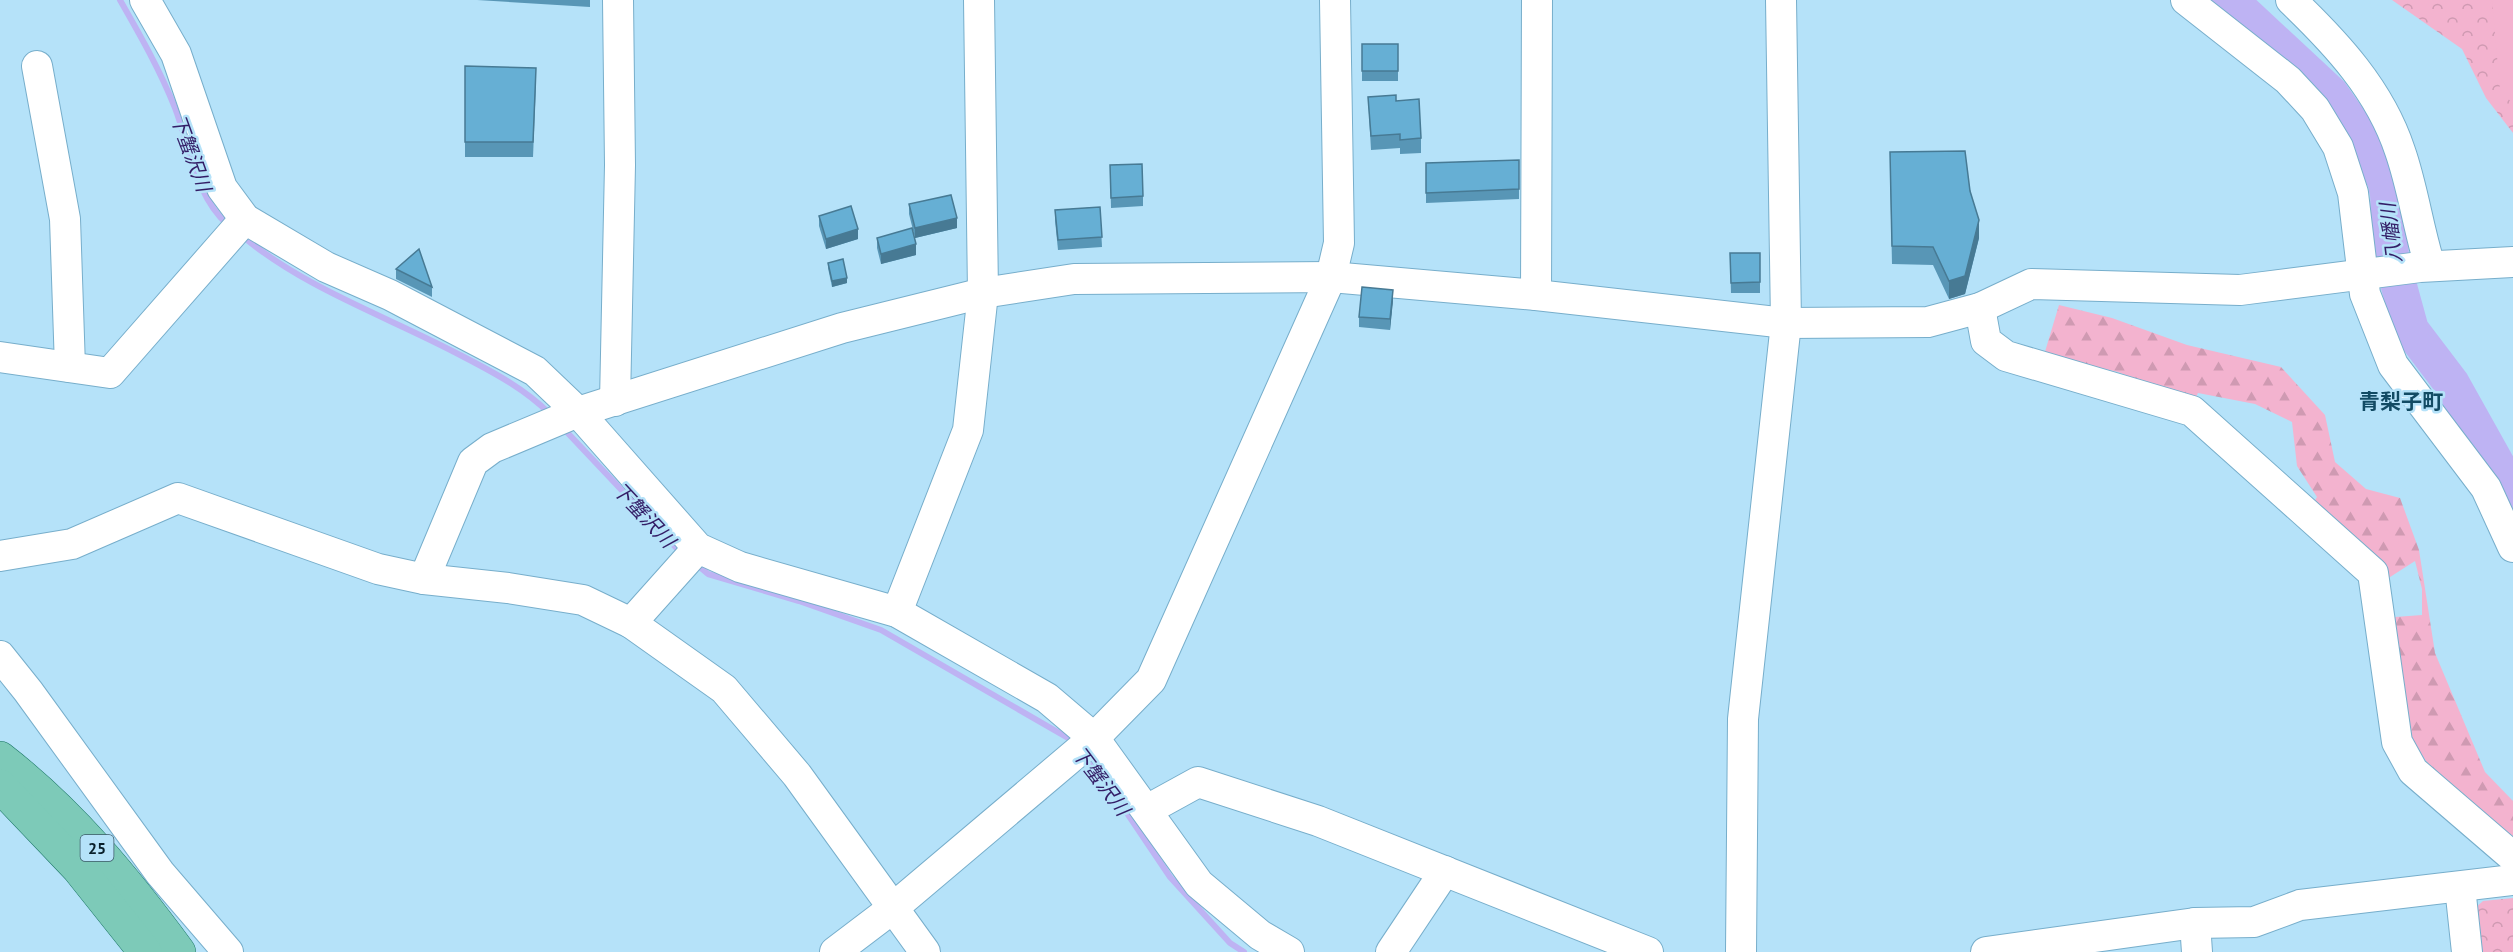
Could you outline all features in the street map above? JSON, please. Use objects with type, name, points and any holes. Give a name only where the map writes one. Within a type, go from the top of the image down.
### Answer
[{"type":"main road","name":"25","points":[[0,758],[60,810],[100,850],[179,952]]},
{"type":"main road","name":"25","points":[[0,786],[78,868],[145,952]]},
{"type":"street","points":[[146,0],[176,54],[222,188],[244,219],[326,267],[390,295],[535,371],[578,412],[698,548],[740,567],[897,612],[1047,698],[1094,738],[1199,884],[1260,935],[1289,952]]},
{"type":"street","points":[[615,401],[620,165],[618,0]]},
{"type":"street","points":[[897,612],[968,430],[983,293],[979,0]]},
{"type":"street","points":[[835,952],[893,908],[1094,738],[1151,680],[1331,277],[1339,243],[1335,0]]},
{"type":"street","points":[[1536,295],[1537,0]]},
{"type":"street","points":[[1740,952],[1743,719],[1786,323],[1781,0]]},
{"type":"street","points":[[2186,0],[2288,80],[2315,109],[2338,147],[2353,193],[2366,273],[2365,294],[2393,365],[2486,488],[2513,547]]},
{"type":"street","points":[[2291,0],[2329,37],[2355,68],[2381,108],[2400,150],[2425,266]]},
{"type":"street","points":[[37,66],[65,219],[70,367]]},
{"type":"street","points":[[0,357],[110,373],[244,219]]},
{"type":"street","points":[[424,579],[473,462],[492,448],[578,412],[842,328],[983,293],[1074,279],[1331,277],[1536,295],[1786,323],[1928,322],[1980,308],[2031,284],[2240,290],[2425,266],[2513,262]]},
{"type":"street","points":[[1980,308],[1986,341],[2006,356],[2192,411],[2373,573],[2397,742],[2413,771],[2513,857]]},
{"type":"street","points":[[0,556],[72,544],[178,498],[378,569],[424,579],[508,588],[583,600],[631,623],[724,689],[797,775],[925,952]]},
{"type":"street","points":[[631,623],[698,548]]},
{"type":"street","points":[[0,656],[160,873],[228,952]]},
{"type":"street","points":[[1147,810],[1198,782],[1318,821],[1648,952]]},
{"type":"street","points":[[1391,952],[1445,871]]},
{"type":"street","points":[[1986,952],[2195,923],[2253,922],[2300,905],[2513,880]]},
{"type":"street","points":[[2460,887],[2467,952]]},
{"type":"street","points":[[2195,923],[2197,952]]},
{"type":"green space","points":[[2392,0],[2513,0],[2513,133],[2486,98],[2462,49]]},
{"type":"green space","points":[[2492,0],[2513,0],[2513,104],[2500,90]]},
{"type":"green space","points":[[2059,305],[2112,318],[2187,345],[2281,367],[2325,415],[2335,462],[2366,489],[2400,498],[2419,550],[2435,653],[2485,772],[2513,801],[2513,842],[2430,767],[2406,731],[2395,617],[2422,615],[2422,589],[2415,561],[2387,579],[2311,507],[2317,497],[2297,466],[2292,422],[2255,404],[2198,393],[2193,403],[2118,372],[2044,355]]},
{"type":"green space","points":[[2513,898],[2513,952],[2477,952],[2474,909],[2483,901]]},
{"type":"building","points":[[1362,44],[1398,44],[1398,71],[1362,71]]},
{"type":"building","points":[[465,66],[536,68],[533,142],[465,142]]},
{"type":"building","points":[[1396,95],[1396,101],[1419,99],[1421,138],[1400,140],[1400,134],[1371,136],[1368,97]]},
{"type":"building","points":[[1965,151],[1970,191],[1979,220],[1965,276],[1949,281],[1933,247],[1892,246],[1890,152]]},
{"type":"building","points":[[1519,160],[1519,189],[1426,193],[1426,163]]},
{"type":"building","points":[[1142,164],[1143,196],[1111,198],[1110,165]]},
{"type":"building","points":[[951,195],[957,218],[915,228],[909,204]]},
{"type":"building","points":[[851,206],[858,229],[826,239],[819,216]]},
{"type":"building","points":[[1100,207],[1102,237],[1058,240],[1055,210]]},
{"type":"building","points":[[912,228],[916,244],[881,254],[877,238]]},
{"type":"building","points":[[419,249],[432,287],[396,269]]},
{"type":"building","points":[[1730,253],[1760,253],[1760,282],[1731,283]]},
{"type":"building","points":[[843,259],[847,278],[832,281],[828,263]]},
{"type":"building","points":[[1362,287],[1393,290],[1390,319],[1359,317]]},
{"type":"waterway","name":"下蟹沢川","points":[[120,0],[169,94],[201,186],[208,200],[228,225]]},
{"type":"waterway","name":"八幡川","points":[[2230,0],[2331,94],[2357,131],[2385,180],[2388,194],[2391,257],[2411,330],[2452,384],[2513,493]]},
{"type":"waterway","name":"下蟹沢川","points":[[241,235],[266,254],[320,287],[497,375],[530,397],[550,414]]},
{"type":"waterway","name":"下蟹沢川","points":[[563,428],[682,554]]},
{"type":"waterway","name":"下蟹沢川","points":[[695,563],[708,574],[799,601],[881,630],[1068,738],[1075,745]]},
{"type":"waterway","name":"下蟹沢川","points":[[1086,757],[1096,767],[1170,877],[1230,943],[1244,952]]},
{"type":"district","name":"青梨子町","points":[[2401,402]]}]
